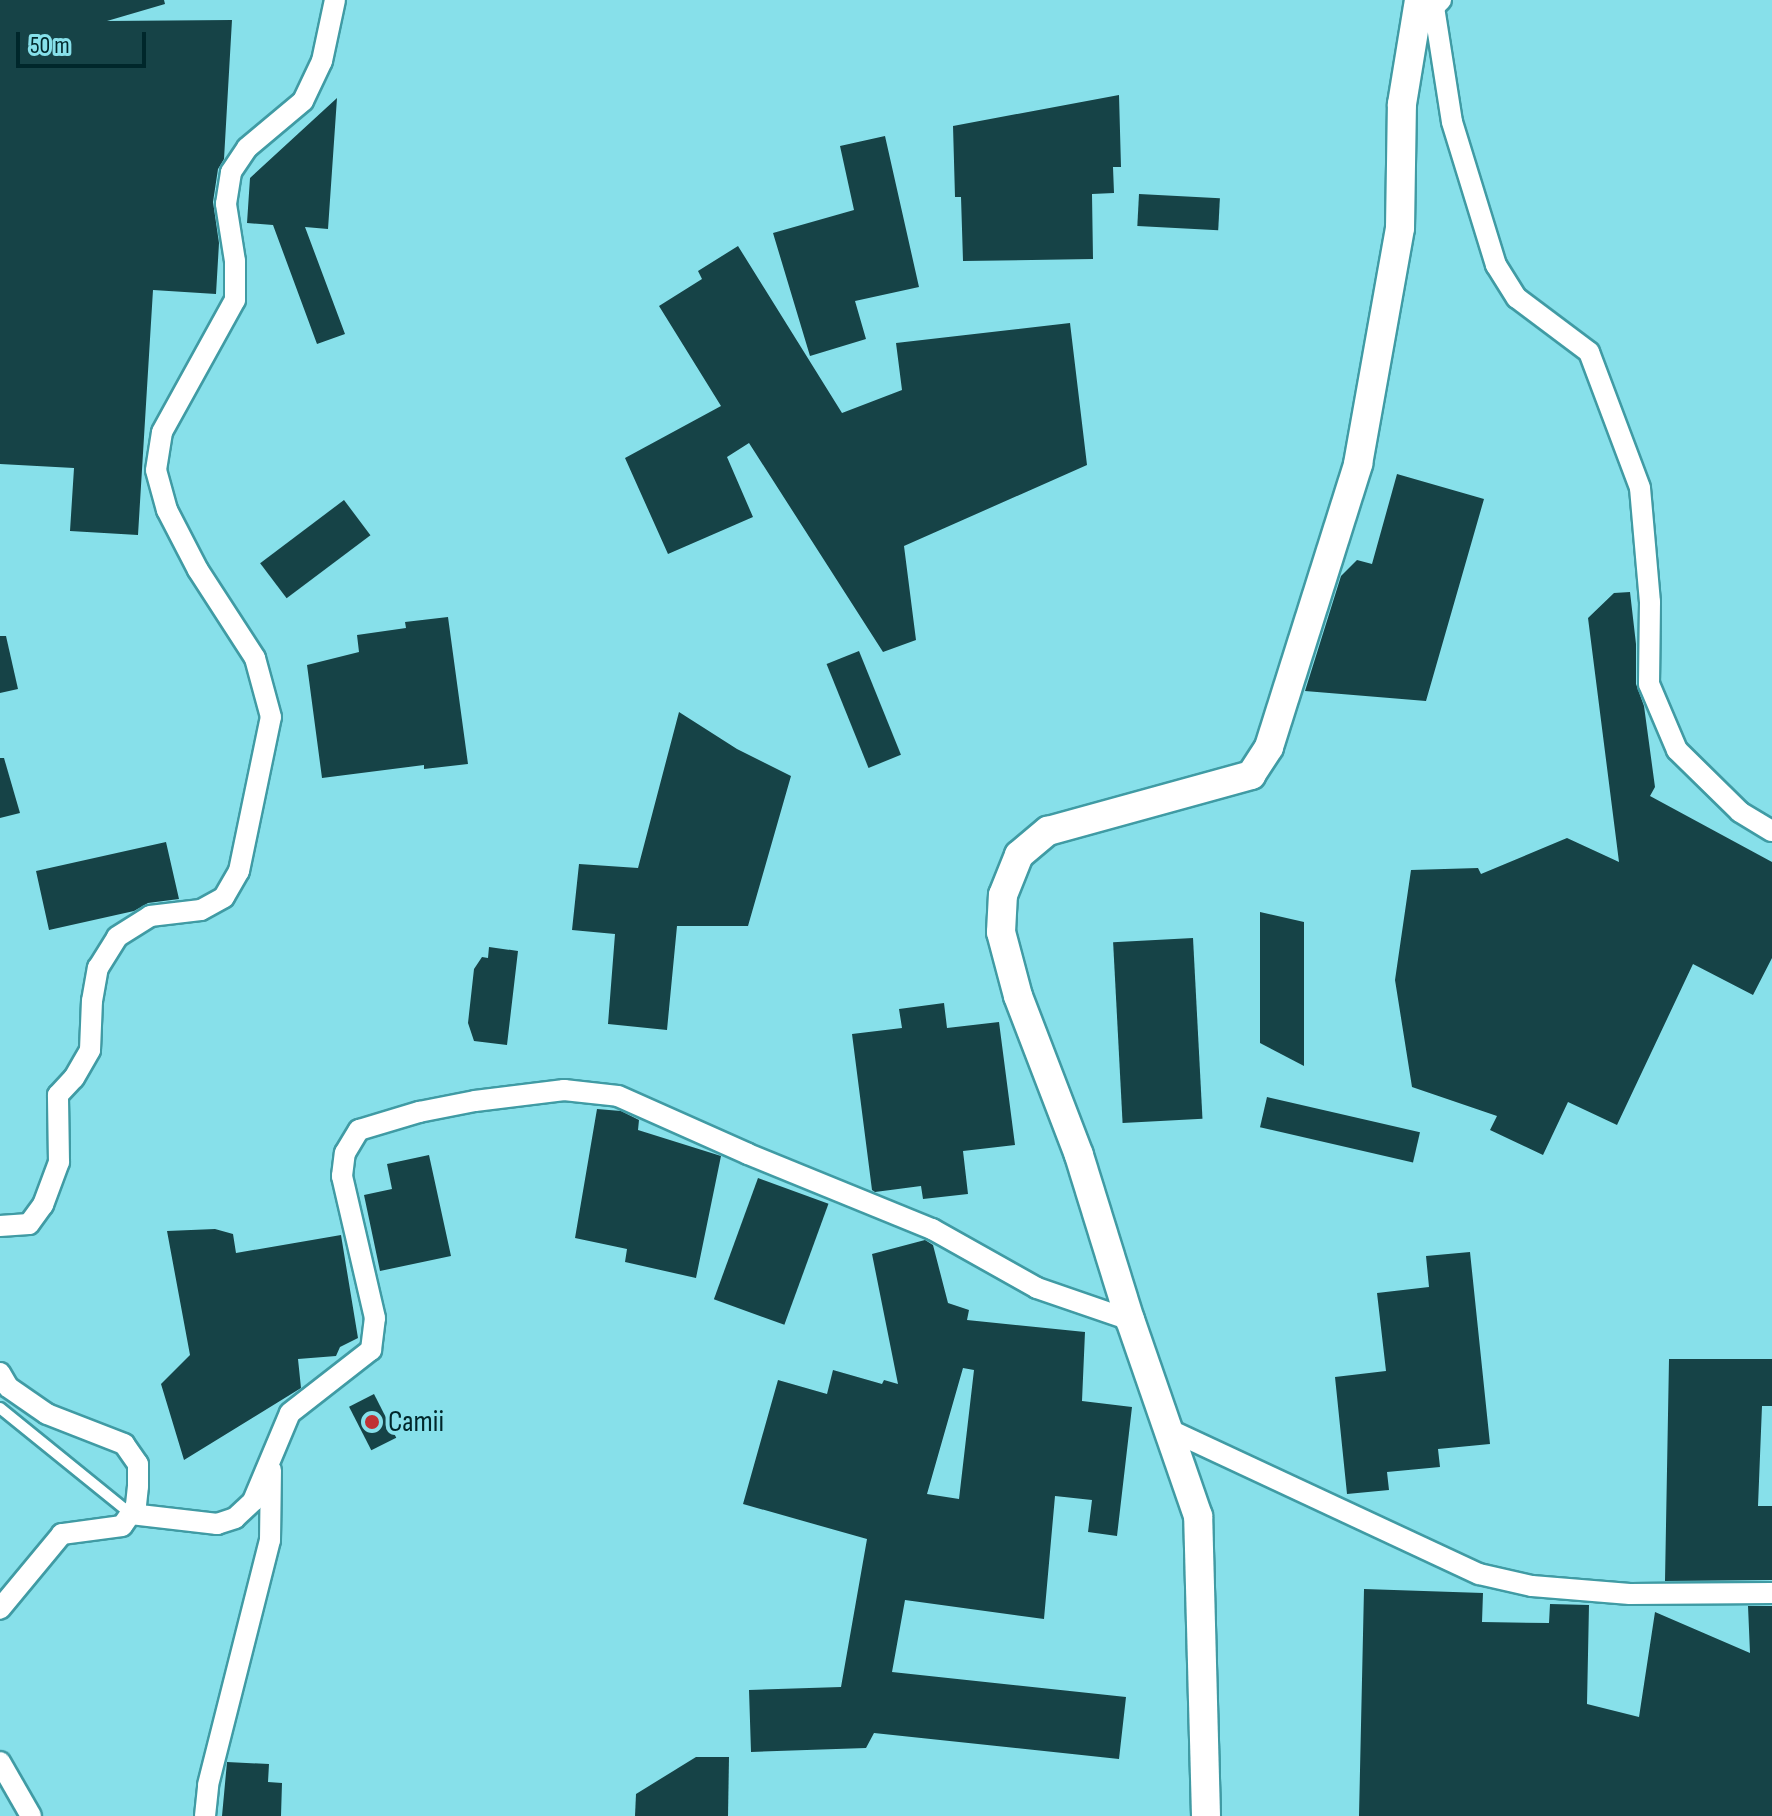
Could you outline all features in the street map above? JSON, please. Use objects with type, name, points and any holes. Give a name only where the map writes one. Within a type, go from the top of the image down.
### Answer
[{"type":"street","points":[[0,1226],[29,1224],[43,1205],[59,1162],[58,1095],[74,1078],[90,1050],[92,1001],[98,968],[117,937],[150,916],[201,910],[224,897],[239,871],[271,717],[255,658],[198,570],[167,510],[156,470],[162,432],[235,300],[235,261],[226,204],[231,172],[247,148],[303,101],[322,61],[335,0]]},
{"type":"street","points":[[1206,1816],[1198,1516],[1130,1320],[1079,1155],[1018,996],[1001,932],[1003,895],[1019,855],[1048,831],[1251,775],[1269,747],[1358,464],[1400,228],[1402,104],[1419,0]]},
{"type":"street","points":[[1441,0],[1434,7],[1452,122],[1496,265],[1517,298],[1589,352],[1640,488],[1650,602],[1649,684],[1677,750],[1740,812],[1772,831]]},
{"type":"street","points":[[131,1514],[217,1524],[235,1518],[253,1501],[290,1413],[371,1350],[375,1318],[342,1176],[345,1153],[359,1130],[419,1112],[525,1092],[564,1090],[618,1096],[748,1154],[932,1229],[1037,1288],[1130,1320]]},
{"type":"street","points":[[0,1373],[8,1387],[47,1414],[124,1444],[138,1464],[136,1506],[122,1526],[62,1534],[0,1609]]},
{"type":"street","points":[[1170,1430],[1479,1574],[1532,1586],[1630,1594],[1772,1593]]},
{"type":"street","points":[[205,1816],[208,1785],[270,1540],[271,1462]]},
{"type":"street","points":[[0,1762],[31,1816]]},
{"type":"lane","points":[[0,1408],[61,1461],[131,1514]]},
{"type":"building","points":[[0,0],[164,0],[165,4],[107,21],[232,20],[224,159],[218,169],[213,202],[219,243],[216,294],[153,290],[138,535],[70,531],[74,468],[0,464]]},
{"type":"building","points":[[1119,95],[1121,167],[1113,167],[1114,193],[1092,194],[1093,259],[963,261],[961,197],[955,197],[953,126]]},
{"type":"building","points":[[337,98],[328,229],[305,227],[345,334],[317,344],[273,225],[247,223],[250,178]]},
{"type":"building","points":[[885,136],[919,287],[855,301],[866,339],[810,356],[773,233],[854,210],[840,146]]},
{"type":"building","points":[[1139,194],[1220,198],[1218,230],[1137,226]]},
{"type":"building","points":[[738,246],[842,413],[902,390],[896,343],[1070,323],[1087,465],[904,546],[916,640],[883,652],[749,443],[727,457],[753,517],[668,554],[625,458],[721,406],[659,306],[702,279],[698,271]]},
{"type":"building","points":[[1397,474],[1484,499],[1426,701],[1305,691],[1341,576],[1357,560],[1372,564]]},
{"type":"building","points":[[344,500],[370,535],[287,598],[260,563]]},
{"type":"building","points":[[1630,592],[1636,644],[1636,684],[1644,706],[1655,787],[1650,796],[1772,862],[1772,958],[1753,995],[1693,964],[1617,1125],[1568,1102],[1543,1155],[1490,1130],[1497,1116],[1412,1087],[1395,980],[1411,870],[1478,868],[1481,874],[1567,838],[1619,862],[1588,618],[1614,593]]},
{"type":"building","points":[[448,617],[468,764],[424,769],[424,765],[322,778],[307,665],[359,652],[357,635],[406,628],[405,622]]},
{"type":"building","points":[[0,636],[6,636],[18,689],[0,693]]},
{"type":"building","points":[[859,651],[901,755],[869,768],[827,664]]},
{"type":"building","points":[[679,712],[737,749],[791,776],[748,926],[677,926],[667,1030],[608,1024],[615,934],[572,930],[579,864],[638,868]]},
{"type":"building","points":[[0,758],[4,758],[20,813],[0,818]]},
{"type":"building","points":[[166,842],[179,899],[148,903],[134,911],[49,930],[36,871]]},
{"type":"building","points":[[1260,912],[1304,922],[1304,1066],[1260,1043]]},
{"type":"building","points":[[1193,938],[1202,1119],[1123,1123],[1113,942]]},
{"type":"building","points":[[489,947],[518,951],[507,1045],[474,1041],[468,1023],[474,969],[482,957],[488,958]]},
{"type":"building","points":[[944,1003],[947,1028],[999,1022],[1015,1145],[963,1151],[968,1194],[923,1199],[921,1186],[875,1192],[872,1190],[852,1034],[902,1028],[899,1009]]},
{"type":"building","points":[[1267,1097],[1420,1132],[1413,1163],[1260,1127]]},
{"type":"building","points":[[597,1109],[621,1111],[639,1120],[638,1130],[721,1156],[696,1278],[625,1262],[627,1249],[575,1238]]},
{"type":"building","points":[[429,1155],[451,1256],[380,1271],[364,1195],[392,1189],[387,1164]]},
{"type":"building","points":[[758,1178],[828,1204],[784,1325],[714,1299]]},
{"type":"building","points":[[215,1229],[233,1234],[236,1253],[341,1235],[358,1338],[340,1347],[336,1356],[298,1359],[301,1388],[184,1460],[161,1384],[190,1355],[167,1231]]},
{"type":"building","points":[[925,1240],[933,1245],[948,1303],[969,1310],[967,1320],[1085,1332],[1082,1401],[1132,1407],[1117,1536],[1088,1532],[1092,1500],[1055,1496],[1044,1619],[905,1600],[892,1672],[1126,1697],[1119,1759],[874,1733],[866,1748],[751,1752],[749,1690],[841,1687],[867,1539],[743,1504],[778,1380],[827,1394],[833,1370],[882,1384],[884,1380],[898,1384],[872,1254]],"holes":[[[963,1368],[974,1370],[959,1499],[927,1494]]]},
{"type":"building","points":[[1470,1252],[1490,1444],[1438,1449],[1440,1467],[1387,1472],[1389,1490],[1347,1494],[1335,1377],[1386,1371],[1377,1293],[1429,1287],[1426,1256]]},
{"type":"building","points":[[1669,1359],[1772,1359],[1772,1406],[1762,1406],[1758,1506],[1772,1506],[1772,1580],[1665,1581]]},
{"type":"building","name":"Camii","points":[[374,1394],[396,1438],[371,1450],[349,1407]]},
{"type":"building","points":[[1364,1589],[1483,1593],[1482,1622],[1549,1623],[1550,1604],[1589,1605],[1587,1704],[1639,1717],[1655,1612],[1750,1653],[1748,1606],[1772,1606],[1772,1816],[1359,1816]]},
{"type":"building","points":[[696,1757],[729,1757],[728,1816],[635,1816],[636,1794]]},
{"type":"building","points":[[227,1762],[269,1764],[268,1782],[282,1783],[281,1816],[222,1816]]},
{"type":"place","name":"Camii","points":[[372,1422]]}]
